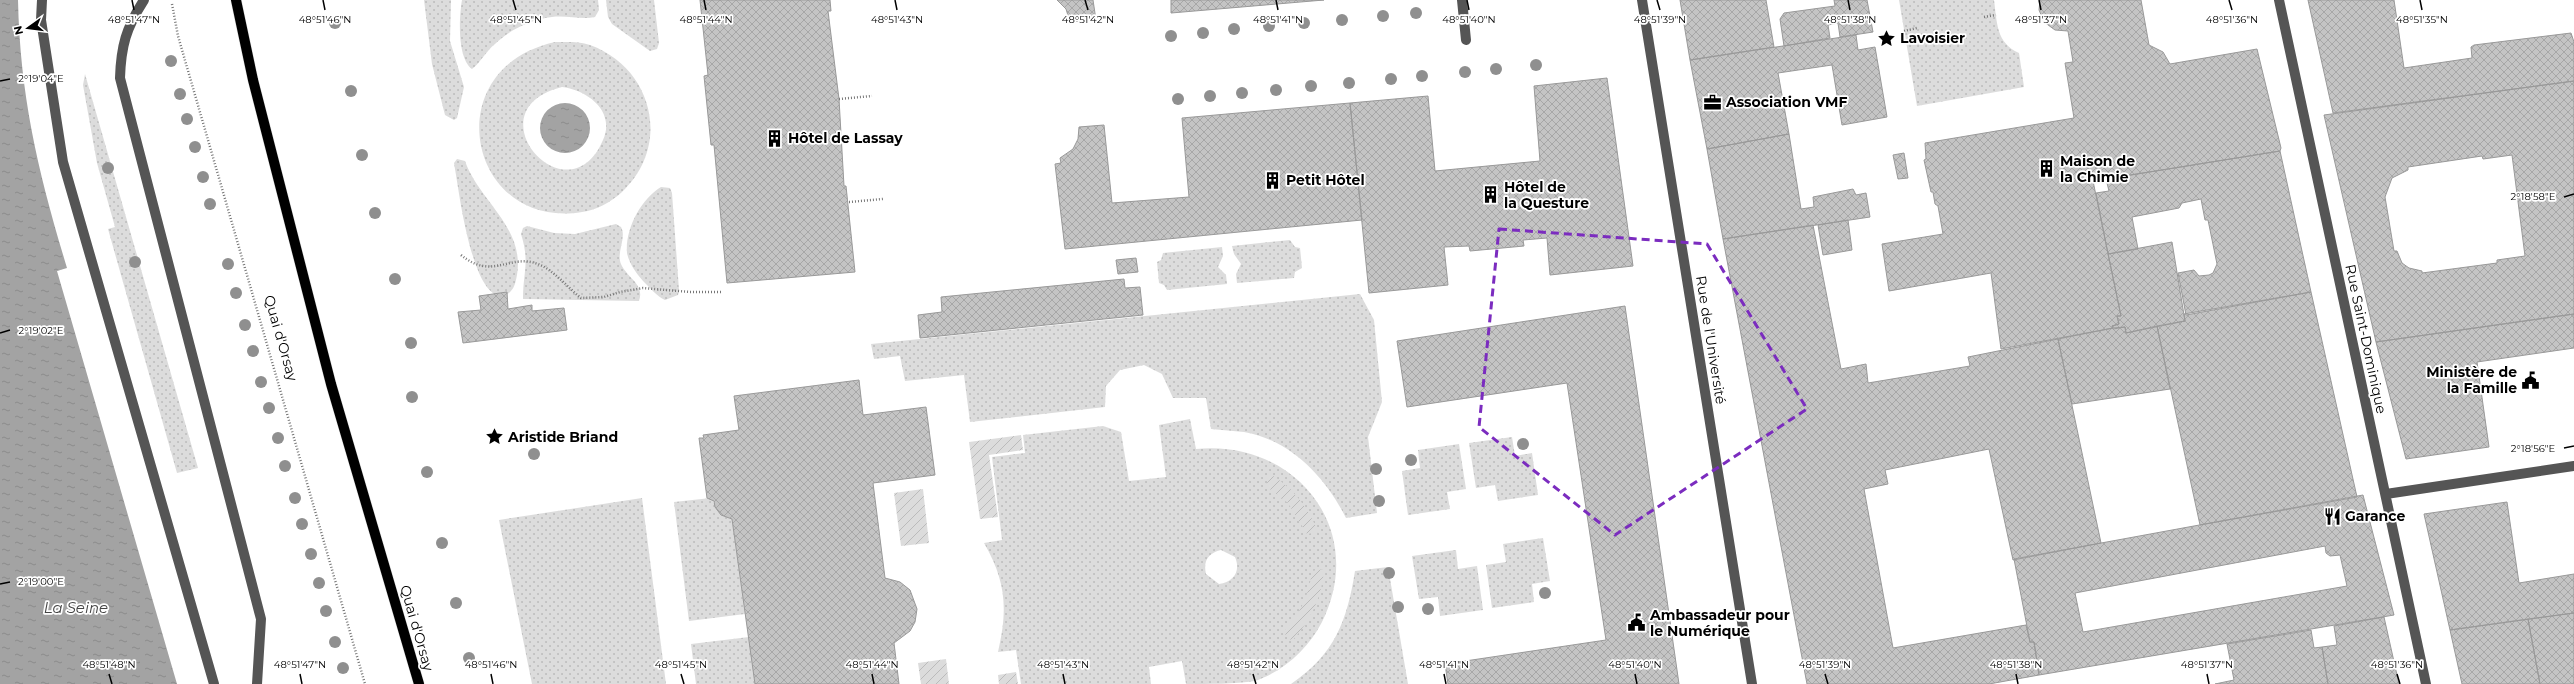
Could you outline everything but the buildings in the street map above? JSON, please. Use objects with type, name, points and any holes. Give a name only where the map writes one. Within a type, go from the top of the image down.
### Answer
[{"type":"main road","name":"Quai d'Orsay","points":[[236,0],[253,80],[331,384],[419,684]]},
{"type":"street","points":[[42,0],[41,20],[63,162],[214,684]]},
{"type":"street","points":[[144,0],[133,17],[121,49],[120,78],[261,619],[257,684]]},
{"type":"street","points":[[1462,0],[1466,40]]},
{"type":"street","name":"Rue de l'Université","points":[[1642,0],[1752,684]]},
{"type":"street","name":"Rue Saint-Dominique","points":[[2279,0],[2426,684]]},
{"type":"street","points":[[2386,494],[2574,466]]},
{"type":"path","name":"Quai d'Orsay","points":[[171,0],[178,36],[365,684]]},
{"type":"path","points":[[1984,17],[1996,15]]},
{"type":"path","points":[[1904,31],[1916,28]]},
{"type":"path","points":[[839,99],[872,96]]},
{"type":"path","points":[[848,202],[883,199]]},
{"type":"path","points":[[461,255],[471,262],[487,268],[521,262],[537,263],[549,269],[581,298],[604,297],[620,292],[643,288],[690,292],[723,292]]},
{"type":"highlighted area","points":[[1499,229],[1707,244],[1807,409],[1615,535],[1479,427]]},
{"type":"shaded area","points":[[424,0],[451,0],[450,41],[464,87],[457,118],[454,120],[445,115],[432,64]]},
{"type":"shaded area","points":[[462,0],[598,0],[599,10],[595,17],[552,17],[537,20],[521,26],[501,39],[472,69],[467,64],[461,47],[460,16]]},
{"type":"shaded area","points":[[606,0],[654,0],[659,43],[657,49],[650,51],[612,24],[608,17]]},
{"type":"shaded area","points":[[1899,0],[1994,0],[1997,24],[2002,38],[2011,49],[2019,53],[2024,87],[1917,106]]},
{"type":"shaded area","points":[[555,42],[581,43],[590,45],[612,56],[629,71],[641,89],[648,110],[650,131],[647,152],[638,173],[622,192],[613,199],[598,207],[582,212],[543,211],[513,197],[492,174],[481,144],[481,113],[492,83],[517,58]],"holes":[[[562,87],[581,92],[597,104],[606,120],[606,130],[603,140],[587,162],[569,170],[550,165],[534,153],[525,135],[524,117],[536,99]]]},
{"type":"shaded area","points":[[85,74],[198,468],[177,473],[108,229],[115,227],[97,163],[83,85]]},
{"type":"shaded area","points":[[457,159],[465,161],[480,189],[508,228],[514,243],[518,258],[516,282],[511,291],[506,295],[497,295],[488,289],[474,260],[464,221],[454,163]]},
{"type":"shaded area","points":[[661,187],[670,188],[672,193],[679,290],[678,295],[665,300],[655,293],[640,277],[632,266],[627,253],[629,234],[636,216],[647,199]]},
{"type":"shaded area","points":[[616,224],[621,227],[623,231],[620,255],[621,264],[640,290],[639,301],[523,299],[526,260],[521,234],[523,228],[527,226],[554,233],[575,234]]},
{"type":"shaded area","points":[[1290,240],[1295,247],[1300,248],[1302,268],[1295,272],[1294,278],[1237,283],[1236,274],[1241,264],[1234,254],[1232,246]]},
{"type":"shaded area","points":[[1222,247],[1223,256],[1218,267],[1226,275],[1227,284],[1167,290],[1164,285],[1159,283],[1157,262],[1161,260],[1163,253]]},
{"type":"shaded area","points":[[1360,294],[1374,320],[1382,402],[1368,437],[1377,513],[1346,518],[1338,503],[1317,475],[1292,452],[1261,436],[1244,432],[1211,429],[1206,398],[1173,398],[1162,374],[1144,365],[1120,370],[1106,386],[1105,407],[970,422],[964,375],[905,381],[900,356],[874,359],[871,344]]},
{"type":"shaded area","points":[[1190,419],[1196,449],[1232,450],[1264,459],[1292,475],[1314,497],[1329,524],[1336,555],[1334,588],[1322,622],[1310,641],[1294,658],[1266,677],[1255,681],[1186,684],[1182,661],[1149,667],[1151,684],[1021,684],[1016,650],[998,652],[1003,622],[1003,596],[997,570],[984,543],[1002,540],[992,457],[1025,453],[1023,435],[1103,426],[1121,432],[1129,481],[1166,477],[1159,425]],"holes":[[[1221,550],[1235,557],[1237,562],[1237,571],[1229,581],[1219,584],[1206,574],[1206,561],[1210,555],[1216,551]]]},
{"type":"shaded area","points":[[1021,435],[1023,450],[989,455],[998,517],[980,519],[969,442]]},
{"type":"shaded area","points":[[1512,437],[1515,456],[1532,453],[1538,495],[1498,501],[1495,485],[1476,488],[1469,443]]},
{"type":"shaded area","points":[[1459,444],[1466,489],[1447,492],[1450,509],[1408,515],[1402,471],[1420,468],[1418,450]]},
{"type":"shaded area","points":[[1270,474],[1286,485],[1299,499],[1310,514],[1318,532],[1307,534],[1288,503],[1266,486]]},
{"type":"shaded area","points":[[923,489],[929,543],[901,546],[894,493]]},
{"type":"shaded area","points":[[642,498],[666,684],[532,684],[499,520]]},
{"type":"shaded area","points":[[711,498],[721,515],[732,519],[745,614],[689,621],[674,502]]},
{"type":"shaded area","points":[[1543,538],[1550,581],[1532,584],[1534,602],[1492,608],[1486,565],[1506,562],[1503,544]]},
{"type":"shaded area","points":[[1456,550],[1458,569],[1477,566],[1483,610],[1440,616],[1438,597],[1419,599],[1412,556]]},
{"type":"shaded area","points":[[1388,567],[1408,684],[1291,684],[1306,673],[1318,661],[1336,635],[1348,606],[1355,571]]},
{"type":"shaded area","points":[[1324,569],[1321,589],[1314,608],[1305,625],[1292,641],[1283,632],[1299,612],[1303,604],[1309,589],[1312,571]]},
{"type":"shaded area","points":[[749,637],[755,684],[696,684],[691,644]]},
{"type":"shaded area","points":[[946,659],[949,684],[921,684],[918,663]]},
{"type":"shaded area","points":[[1016,672],[1018,684],[999,684],[998,675]]},
{"type":"water","name":"La Seine","points":[[0,0],[18,0],[23,70],[33,136],[48,201],[67,268],[57,271],[177,684],[0,684]]},
{"type":"water","points":[[560,103],[570,103],[583,110],[590,123],[590,133],[583,146],[570,153],[560,153],[551,149],[544,142],[540,133],[540,123],[544,114],[551,107]]},
{"type":"place","name":"Lavoisier","points":[[1887,38]]},
{"type":"place","name":"Association VMF","points":[[1713,102]]},
{"type":"place","name":"Hôtel de Lassay","points":[[775,138]]},
{"type":"place","name":"Maison de la Chimie","points":[[2047,169]]},
{"type":"place","name":"Petit Hôtel","points":[[1273,180]]},
{"type":"place","name":"Hôtel de la Questure","points":[[1491,195]]},
{"type":"place","name":"Ministère de la Famille","points":[[2530,380]]},
{"type":"place","name":"Aristide Briand","points":[[495,437]]},
{"type":"place","name":"Garance","points":[[2332,516]]},
{"type":"place","name":"Ambassadeur pour le Numérique","points":[[1637,623]]}]
